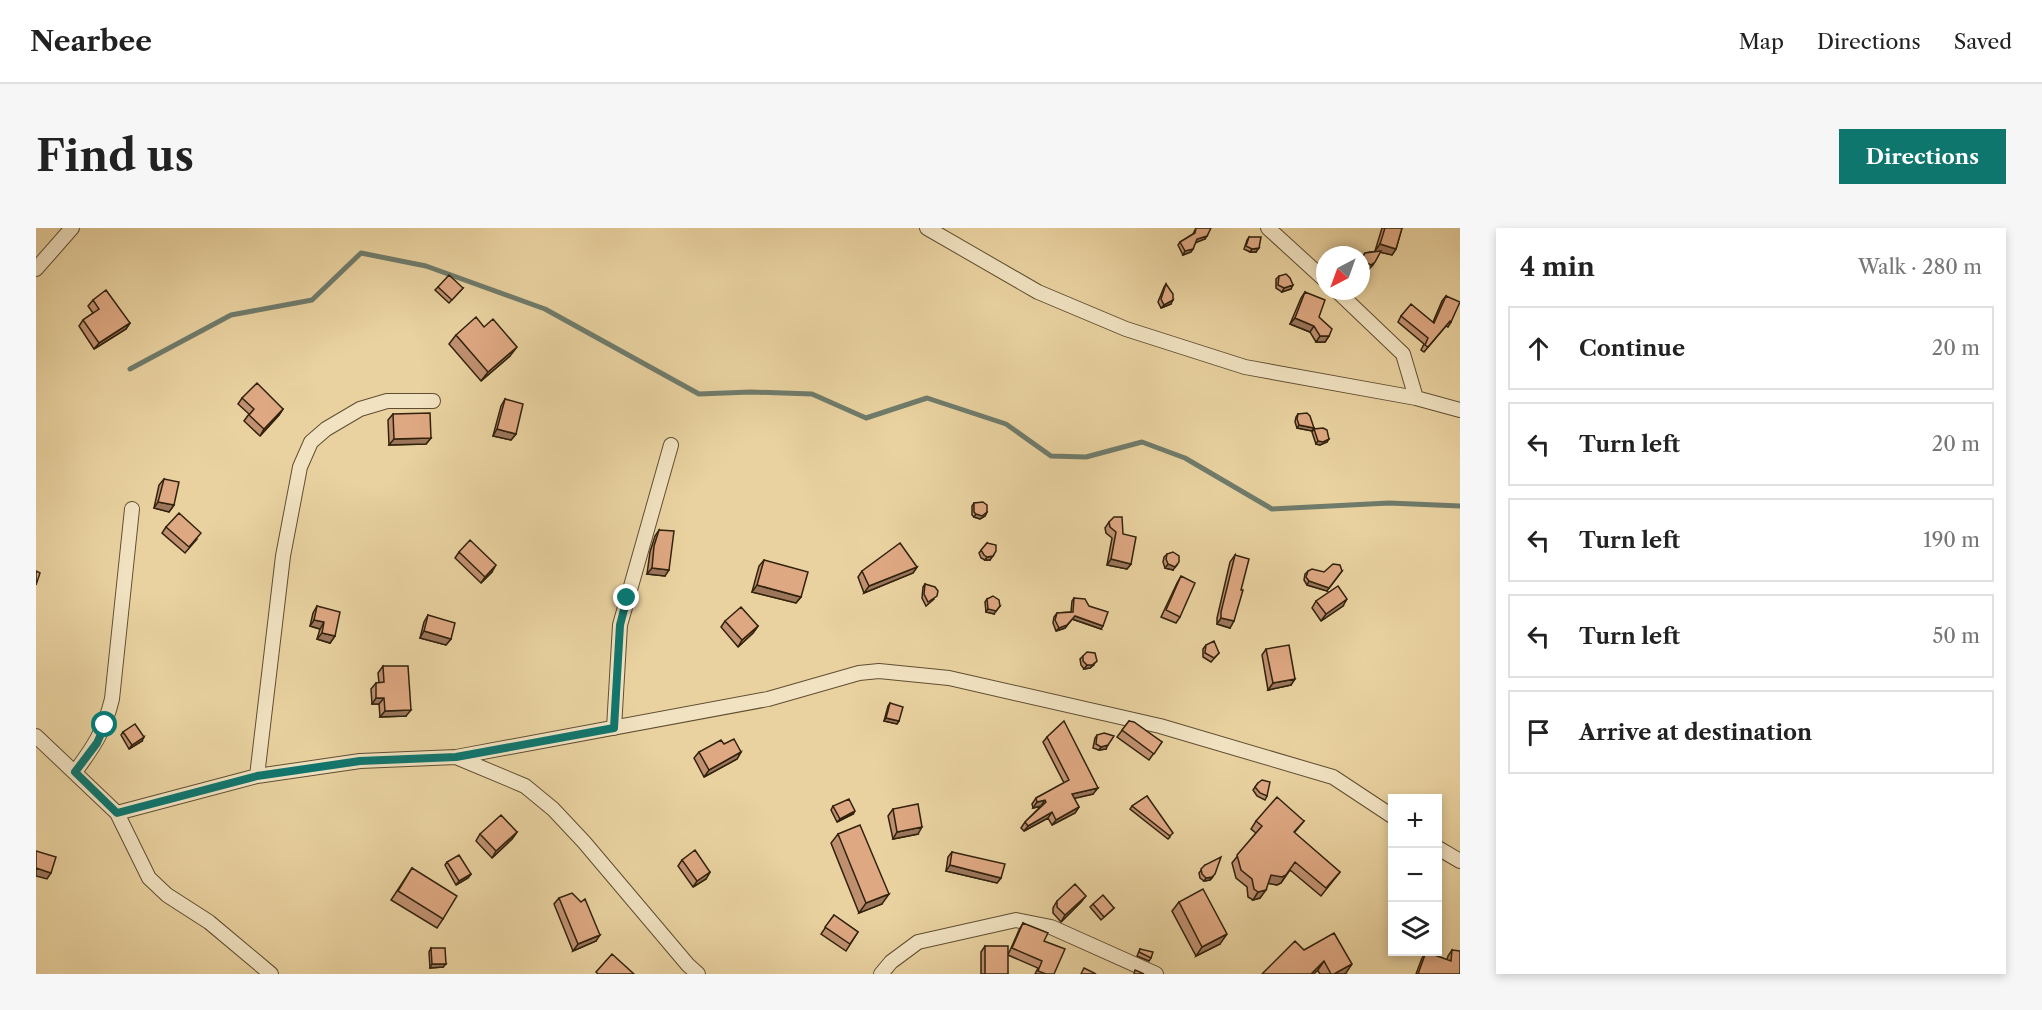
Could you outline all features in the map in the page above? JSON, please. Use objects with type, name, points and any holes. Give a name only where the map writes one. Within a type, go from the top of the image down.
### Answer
[{"type":"street","points":[[36,269],[72,228]]},
{"type":"street","points":[[927,228],[1038,292],[1126,329],[1245,367],[1416,398],[1460,410]]},
{"type":"street","points":[[1268,228],[1316,272]]},
{"type":"street","points":[[1346,300],[1403,354],[1416,398]]},
{"type":"street","points":[[257,776],[283,556],[300,467],[311,442],[326,429],[360,409],[387,401],[433,401]]},
{"type":"street","points":[[614,728],[620,625],[671,445]]},
{"type":"street","points":[[75,772],[97,743],[112,699],[132,509]]},
{"type":"street","points":[[117,813],[257,776],[360,761],[456,757],[768,699],[859,672],[891,671],[937,676],[1160,726],[1333,777],[1388,813]]},
{"type":"street","points":[[36,736],[117,813],[149,878],[167,895],[209,922],[271,974]]},
{"type":"street","points":[[36,754],[55,753]]},
{"type":"street","points":[[456,757],[525,786],[553,809],[698,974]]},
{"type":"street","points":[[1442,851],[1460,861]]},
{"type":"street","points":[[881,974],[891,962],[918,942],[1016,920],[1051,927],[1156,974]]},
{"type":"building","points":[[1196,228],[1211,228],[1207,236],[1197,239],[1193,249],[1185,251],[1180,242],[1195,233]]},
{"type":"building","points":[[1385,228],[1402,228],[1396,249],[1380,244]]},
{"type":"building","points":[[1249,237],[1261,237],[1259,248],[1252,249],[1246,246]]},
{"type":"building","points":[[1381,251],[1371,265],[1370,264],[1370,252]]},
{"type":"building","points":[[1286,274],[1293,285],[1284,288],[1278,285],[1279,276]]},
{"type":"building","points":[[449,275],[463,288],[452,300],[438,287]]},
{"type":"building","points":[[1166,284],[1173,294],[1173,300],[1164,305],[1161,299]]},
{"type":"building","points":[[106,290],[130,323],[99,343],[83,320],[99,309],[93,300]]},
{"type":"building","points":[[1305,292],[1316,296],[1316,300],[1325,300],[1319,317],[1332,329],[1329,336],[1320,336],[1314,326],[1295,318]]},
{"type":"building","points":[[1446,296],[1460,302],[1451,322],[1428,347],[1425,345],[1428,338],[1401,316],[1411,304],[1434,323]]},
{"type":"building","points":[[476,317],[484,327],[493,319],[517,347],[488,372],[456,335]]},
{"type":"building","points":[[257,383],[283,409],[264,429],[249,415],[254,409],[242,398]]},
{"type":"building","points":[[505,399],[523,404],[516,434],[497,429]]},
{"type":"building","points":[[430,413],[431,438],[394,439],[393,414]]},
{"type":"building","points":[[1307,413],[1314,428],[1299,425],[1298,414]]},
{"type":"building","points":[[1314,429],[1327,430],[1329,439],[1323,442],[1318,441]]},
{"type":"building","points":[[164,479],[179,482],[174,505],[158,502]]},
{"type":"building","points":[[983,502],[987,505],[987,512],[982,516],[974,512],[974,503]]},
{"type":"building","points":[[179,513],[201,533],[189,547],[166,527]]},
{"type":"building","points":[[1114,517],[1122,517],[1123,534],[1136,537],[1131,564],[1111,559],[1116,532],[1110,527],[1109,522]]},
{"type":"building","points":[[659,530],[674,531],[669,570],[652,568],[654,546]]},
{"type":"building","points":[[470,540],[496,565],[485,577],[459,552]]},
{"type":"building","points":[[900,543],[917,567],[869,586],[862,571]]},
{"type":"building","points":[[987,543],[996,545],[993,556],[987,557],[981,550]]},
{"type":"building","points":[[1173,552],[1179,556],[1179,562],[1175,567],[1168,564],[1166,559],[1167,554]]},
{"type":"building","points":[[1235,555],[1249,559],[1234,621],[1221,618],[1221,612]]},
{"type":"building","points":[[764,560],[808,572],[801,597],[757,585]]},
{"type":"building","points":[[1333,564],[1340,565],[1342,571],[1329,588],[1309,581],[1306,577],[1308,571],[1312,569],[1324,572]]},
{"type":"building","points":[[36,571],[40,573],[36,585]]},
{"type":"building","points":[[1181,576],[1195,583],[1180,617],[1166,610]]},
{"type":"building","points":[[925,584],[935,587],[938,591],[937,596],[928,602],[924,594]]},
{"type":"building","points":[[1338,586],[1347,599],[1326,614],[1316,601]]},
{"type":"building","points":[[993,596],[999,600],[1000,606],[996,611],[988,609],[987,599]]},
{"type":"building","points":[[1074,598],[1085,599],[1089,606],[1108,612],[1103,626],[1075,616],[1067,625],[1059,628],[1055,620],[1057,613],[1073,612]]},
{"type":"building","points":[[317,606],[340,612],[335,636],[322,633],[324,622],[314,620]]},
{"type":"building","points":[[741,607],[758,626],[742,640],[725,621]]},
{"type":"building","points":[[428,615],[455,623],[451,639],[424,631]]},
{"type":"building","points":[[1214,641],[1219,653],[1214,658],[1205,653],[1206,645]]},
{"type":"building","points":[[1289,645],[1295,679],[1273,683],[1266,649]]},
{"type":"building","points":[[1087,652],[1095,653],[1097,661],[1092,665],[1087,665],[1083,661],[1083,656]]},
{"type":"building","points":[[383,666],[408,666],[411,710],[385,711],[384,698],[376,698],[376,683],[384,682]]},
{"type":"building","points":[[890,703],[903,707],[899,721],[886,718]]},
{"type":"building","points":[[1064,721],[1098,788],[1072,794],[1079,807],[1056,820],[1052,812],[1028,826],[1025,822],[1046,802],[1045,800],[1037,802],[1036,798],[1069,780],[1047,737]]},
{"type":"building","points":[[1129,721],[1134,722],[1162,742],[1154,754],[1122,730]]},
{"type":"building","points":[[135,724],[144,737],[132,745],[123,732]]},
{"type":"building","points":[[1104,733],[1114,736],[1108,745],[1101,747],[1096,744],[1097,735]]},
{"type":"building","points":[[734,739],[741,752],[709,770],[699,752],[721,740],[724,744]]},
{"type":"building","points":[[1262,780],[1270,782],[1267,796],[1255,787]]},
{"type":"building","points":[[1147,796],[1173,833],[1170,836],[1132,806]]},
{"type":"building","points":[[1277,797],[1304,821],[1294,832],[1340,872],[1326,888],[1295,862],[1286,875],[1282,877],[1271,875],[1266,890],[1258,892],[1254,889],[1252,879],[1241,870],[1237,855],[1262,826],[1256,821]]},
{"type":"building","points":[[849,799],[855,811],[840,819],[833,806]]},
{"type":"building","points":[[918,804],[922,827],[897,832],[893,809]]},
{"type":"building","points":[[501,815],[517,832],[496,851],[480,834]]},
{"type":"building","points":[[860,825],[889,894],[866,903],[838,834]]},
{"type":"building","points":[[695,850],[710,872],[697,881],[682,860]]},
{"type":"building","points":[[36,851],[56,857],[51,873],[36,868]]},
{"type":"building","points":[[952,852],[1005,864],[1001,878],[950,865]]},
{"type":"building","points":[[459,855],[471,874],[459,881],[447,862]]},
{"type":"building","points":[[1221,857],[1215,874],[1206,878],[1201,869]]},
{"type":"building","points":[[412,868],[457,896],[443,919],[398,891]]},
{"type":"building","points":[[1075,884],[1086,896],[1065,915],[1057,907],[1057,901]]},
{"type":"building","points":[[1203,889],[1227,934],[1202,947],[1179,902]]},
{"type":"building","points":[[572,893],[581,902],[585,899],[600,935],[578,944],[559,898]]},
{"type":"building","points":[[1103,895],[1114,908],[1104,917],[1093,904]]},
{"type":"building","points":[[834,915],[858,932],[850,944],[825,927]]},
{"type":"building","points":[[1023,923],[1048,933],[1044,941],[1065,949],[1054,974],[1038,971],[1042,961],[1012,948]]},
{"type":"building","points":[[1334,933],[1352,964],[1334,974],[1331,974],[1324,961],[1311,974],[1262,974],[1295,941],[1304,950]]},
{"type":"building","points":[[985,946],[1008,946],[1008,974],[985,974]]},
{"type":"building","points":[[431,948],[445,948],[446,964],[432,964]]},
{"type":"building","points":[[1140,949],[1153,952],[1151,958],[1139,952]]},
{"type":"building","points":[[1452,950],[1460,951],[1460,974],[1418,974],[1425,956],[1437,956],[1451,961]]},
{"type":"building","points":[[612,954],[634,974],[598,974],[596,972]]},
{"type":"building","points":[[1084,968],[1096,974],[1081,974]]},
{"type":"waterway","points":[[130,369],[231,315],[312,300],[361,253],[426,266],[545,309],[699,394],[751,392],[812,394],[866,418],[927,398],[1006,424],[1051,456],[1086,457],[1142,442],[1185,458],[1272,509],[1389,503],[1460,506]]},
{"type":"route","points":[[105,725],[97,743],[75,772],[117,813],[257,776],[360,761],[456,757],[614,728],[620,625],[627,598]]}]
